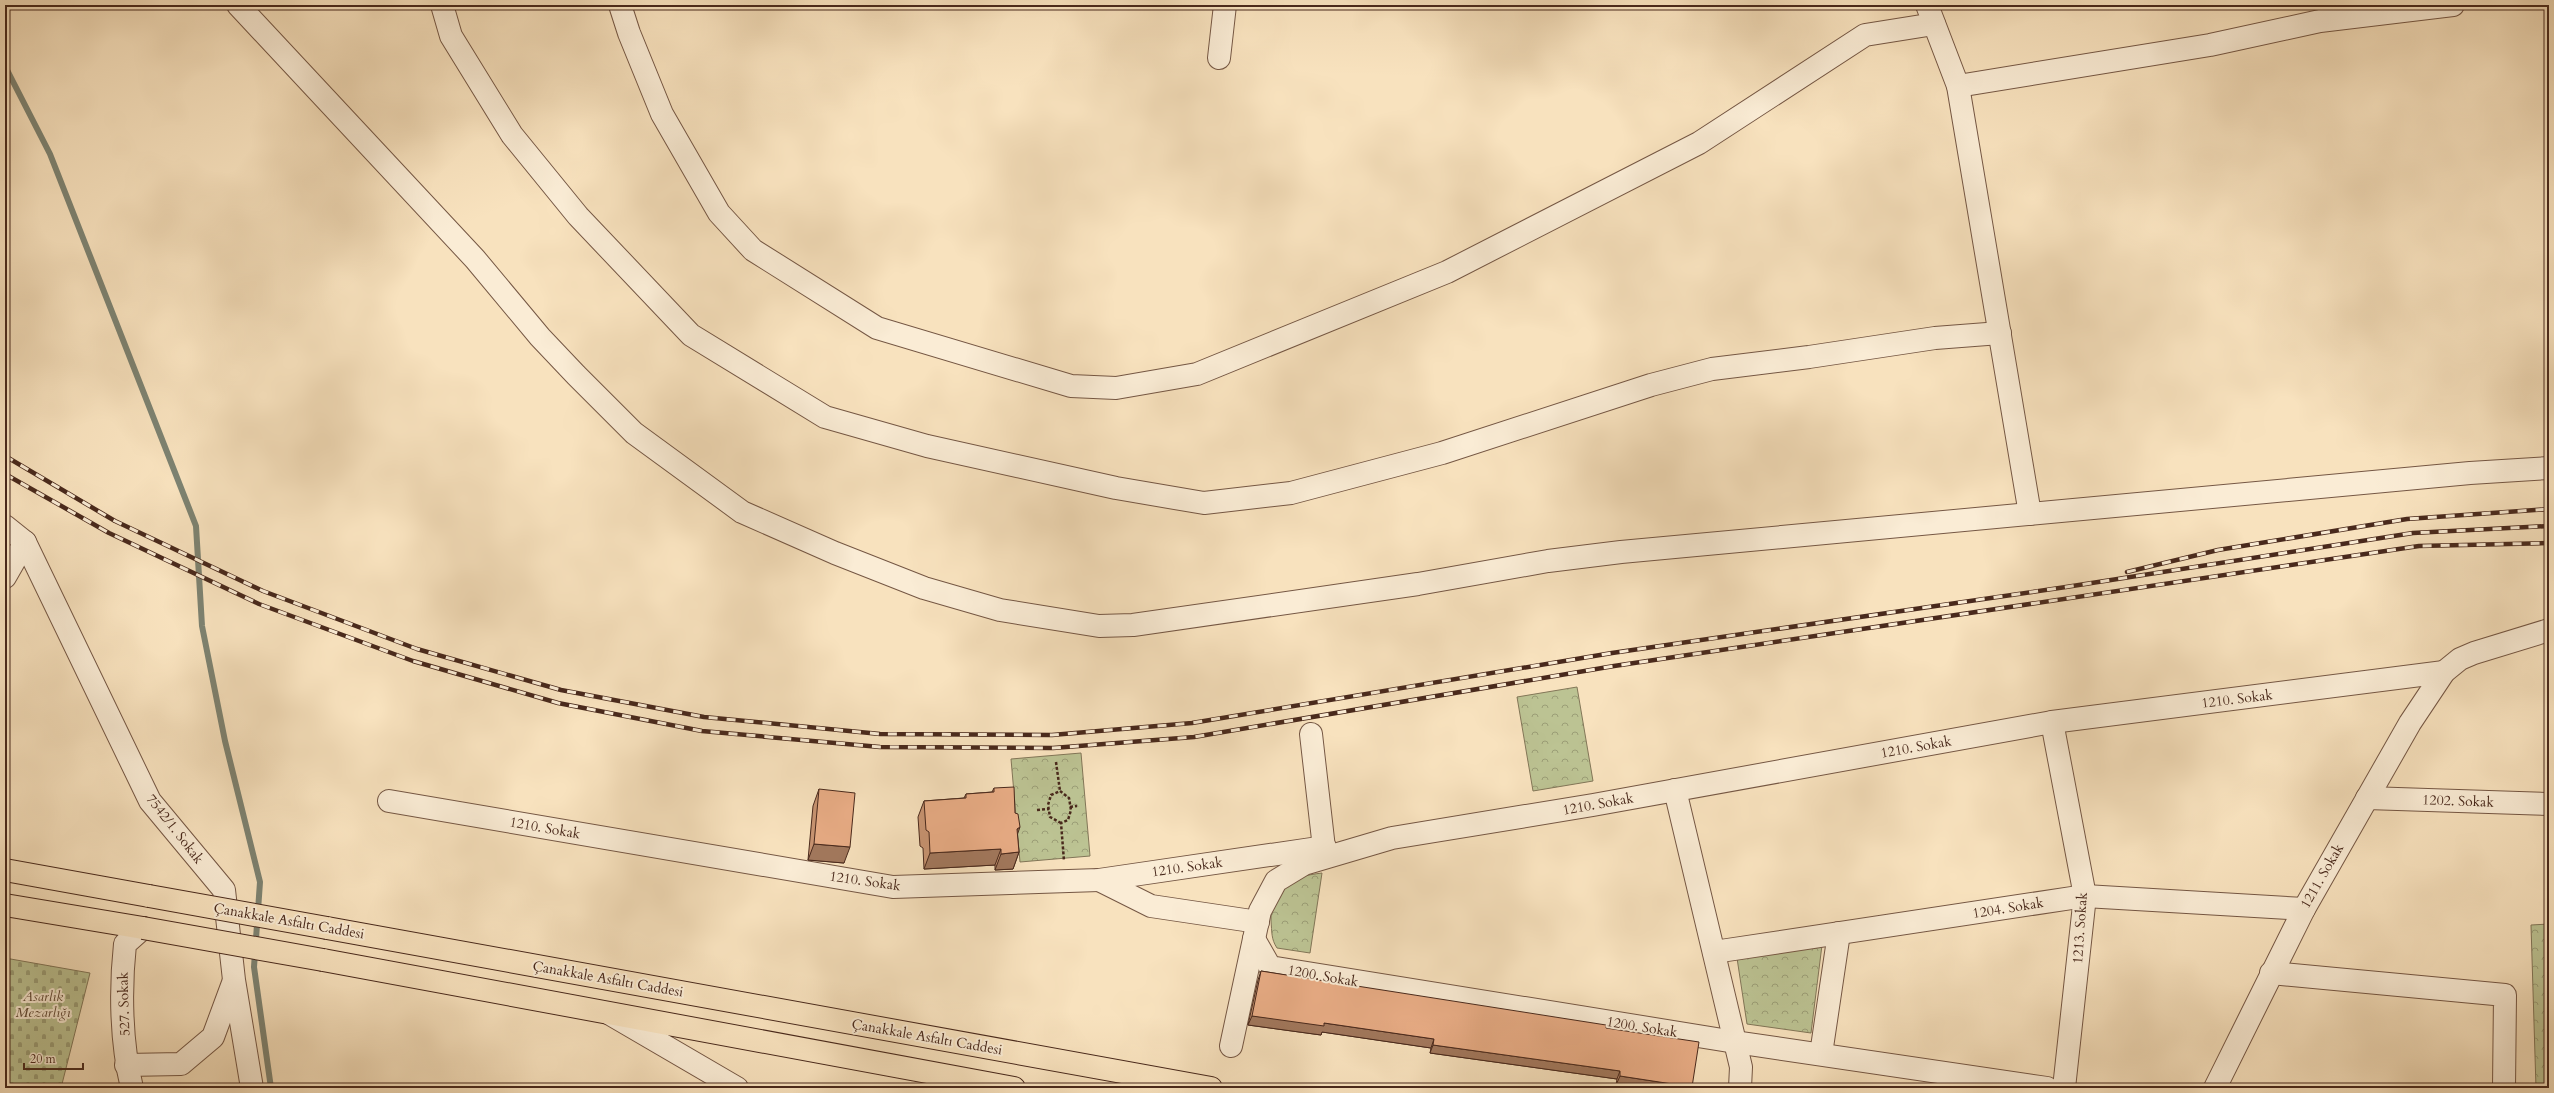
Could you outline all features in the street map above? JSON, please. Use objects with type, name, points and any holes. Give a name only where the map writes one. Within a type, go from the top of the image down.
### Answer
[{"type":"highway","name":"Çanakkale Asfaltı Caddesi","points":[[5,870],[1211,1088]]},
{"type":"highway","points":[[5,905],[323,960],[1014,1088]]},
{"type":"street","points":[[238,5],[475,259],[540,337],[634,433],[742,512],[835,553],[916,585],[1000,610],[1099,626],[1133,625],[1599,555],[2470,473],[2549,468]]},
{"type":"street","points":[[442,5],[451,36],[512,135],[578,216],[691,335],[825,417],[927,446],[1116,488],[1204,503],[1291,493],[1442,453],[1651,385],[1712,368],[1809,357],[1935,338],[2000,333]]},
{"type":"street","points":[[620,5],[629,33],[662,114],[719,212],[753,250],[877,328],[1071,386],[1116,388],[1197,374],[1447,272],[1699,142],[1865,35],[1931,15],[1958,86],[2030,514]]},
{"type":"street","points":[[1219,58],[1225,5]]},
{"type":"street","points":[[1958,86],[2210,45],[2320,21],[2453,5]]},
{"type":"street","name":"7542/1. Sokak","points":[[5,526],[25,542],[150,801],[224,890],[234,980],[213,1038],[180,1064],[126,1065]]},
{"type":"street","points":[[5,577],[25,542]]},
{"type":"street","points":[[2444,672],[2460,659],[2474,653],[2549,630]]},
{"type":"street","points":[[2516,641],[2549,648]]},
{"type":"street","name":"1210. Sokak","points":[[389,801],[893,888],[1099,880],[1392,838],[1675,790],[2052,722],[2444,672]]},
{"type":"street","name":"1211. Sokak","points":[[2215,1088],[2304,909],[2410,724],[2444,672]]},
{"type":"street","name":"1213. Sokak","points":[[2052,722],[2085,896],[2064,1088]]},
{"type":"street","points":[[1311,734],[1324,848]]},
{"type":"street","points":[[1675,790],[1741,1067],[1740,1088]]},
{"type":"street","name":"1202. Sokak","points":[[2367,798],[2549,804]]},
{"type":"street","name":"1210. Sokak","points":[[1231,1046],[1260,911],[1276,881],[1304,864],[1392,838]]},
{"type":"street","points":[[1099,880],[1151,906],[1256,930]]},
{"type":"street","name":"1204. Sokak","points":[[1714,952],[2085,896],[2304,909]]},
{"type":"street","name":"527. Sokak","points":[[132,1088],[126,1065],[122,970],[125,944],[143,928]]},
{"type":"street","name":"1200. Sokak","points":[[1256,930],[1270,967],[1735,1042],[2047,1088]]},
{"type":"street","points":[[1821,1054],[1838,933]]},
{"type":"street","points":[[2271,974],[2505,994],[2504,1088]]},
{"type":"street","points":[[234,980],[252,1088]]},
{"type":"street","points":[[606,1012],[736,1088]]},
{"type":"path","points":[[1056,762],[1060,792],[1069,798],[1070,807],[1068,820],[1061,823]]},
{"type":"path","points":[[1060,792],[1051,795],[1049,809],[1050,817],[1061,823]]},
{"type":"path","points":[[1070,807],[1077,806]]},
{"type":"path","points":[[1037,810],[1049,809]]},
{"type":"path","points":[[1061,823],[1065,881]]},
{"type":"green space","points":[[1577,687],[1593,781],[1533,791],[1517,697]]},
{"type":"green space","points":[[1081,753],[1090,856],[1020,862],[1011,759]]},
{"type":"green space","points":[[1322,873],[1310,953],[1277,948],[1273,938],[1271,921],[1274,899],[1278,891],[1292,880]]},
{"type":"green space","points":[[2549,924],[2549,1088],[2536,1088],[2531,925]]},
{"type":"green space","points":[[1822,945],[1811,1033],[1747,1024],[1737,958]]},
{"type":"green space","name":"Asarlık Mezarlığı","points":[[5,958],[90,973],[61,1088],[5,1088]]},
{"type":"building","points":[[1014,787],[1015,813],[1018,814],[1020,827],[1017,829],[1019,852],[1001,854],[1001,849],[930,853],[929,832],[926,830],[924,801],[966,798],[966,794],[994,792],[994,788]]},
{"type":"building","points":[[819,789],[855,793],[850,847],[814,844]]},
{"type":"building","points":[[1261,971],[1606,1025],[1606,1028],[1699,1042],[1692,1087],[1620,1076],[1620,1071],[1433,1045],[1434,1039],[1324,1023],[1324,1026],[1252,1016]]},
{"type":"waterway","points":[[5,66],[50,154],[196,526],[202,626],[225,741],[260,882],[254,967],[271,1088]]},
{"type":"railway","points":[[5,456],[115,521],[263,591],[417,649],[561,690],[704,717],[880,734],[1052,735],[1192,723],[1612,653],[2066,587],[2413,533],[2549,526]]},
{"type":"railway","points":[[5,474],[109,533],[259,604],[413,661],[558,703],[702,731],[880,747],[1053,748],[1194,737],[1614,666],[2419,546],[2549,543]]},
{"type":"railway","points":[[2127,572],[2218,550],[2407,519],[2549,509]]}]
